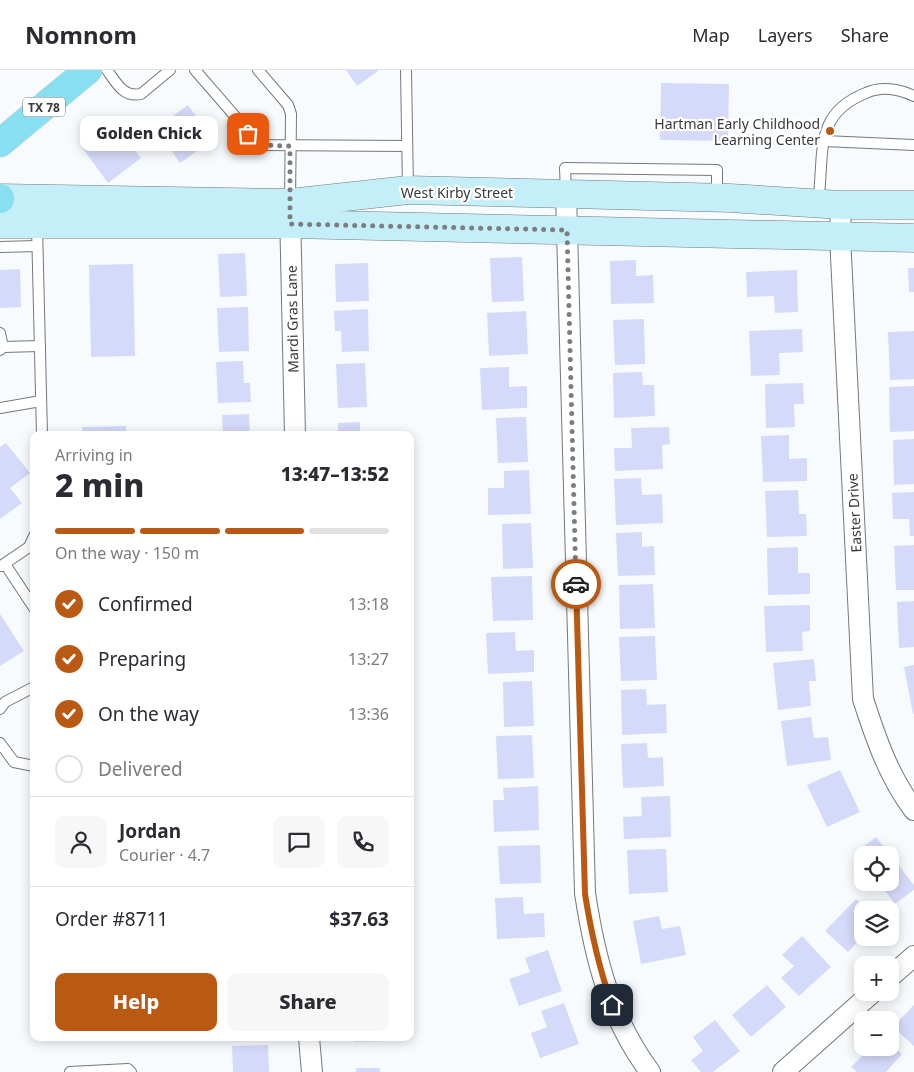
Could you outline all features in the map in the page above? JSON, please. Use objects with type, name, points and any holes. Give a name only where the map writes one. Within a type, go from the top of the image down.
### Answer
[{"type":"main road","name":"TX 78","points":[[0,143],[88,70]]},
{"type":"main road","name":"West Kirby Street","points":[[0,224],[37,235],[290,214],[408,190],[566,193],[830,204],[914,205]]},
{"type":"main road","name":"West Kirby Street","points":[[0,198],[567,230],[914,238]]},
{"type":"street","points":[[566,193],[585,894],[591,935],[602,976],[618,1020],[650,1072]]},
{"type":"street","name":"Easter Drive","points":[[830,204],[840,236],[863,699],[881,754],[904,796],[914,810]]},
{"type":"street","name":"Mardi Gras Lane","points":[[290,214],[295,431]]},
{"type":"street","points":[[899,969],[914,956]]},
{"type":"street","points":[[783,1072],[863,1001]]},
{"type":"street","points":[[309,1041],[312,1072]]},
{"type":"lane","points":[[107,70],[122,91],[136,95],[141,94],[170,70]]},
{"type":"lane","points":[[195,70],[260,145],[407,146]]},
{"type":"lane","points":[[258,70],[288,105],[291,114],[290,214]]},
{"type":"lane","points":[[406,70],[408,190]]},
{"type":"lane","points":[[830,204],[824,141],[830,119],[850,99],[870,91],[888,89],[914,96]]},
{"type":"lane","points":[[824,141],[914,145]]},
{"type":"lane","points":[[0,247],[37,235],[42,431]]},
{"type":"lane","points":[[0,334],[1,348],[40,346]]},
{"type":"lane","points":[[0,408],[41,401]]},
{"type":"lane","points":[[30,545],[2,565],[30,603]]},
{"type":"lane","points":[[0,709],[5,702],[30,688]]},
{"type":"lane","points":[[0,744],[14,762],[30,765]]},
{"type":"lane","points":[[70,1072],[128,1069],[131,1072]]},
{"type":"building","points":[[346,70],[378,70],[378,71],[357,86]]},
{"type":"building","points":[[661,83],[729,84],[728,141],[660,140]]},
{"type":"building","points":[[188,105],[213,140],[180,163],[156,128]]},
{"type":"building","points":[[114,122],[141,158],[108,183],[81,146]]},
{"type":"building","points":[[245,253],[247,296],[220,297],[218,254]]},
{"type":"building","points":[[522,257],[524,301],[492,302],[490,258]]},
{"type":"building","points":[[636,260],[636,276],[653,275],[654,303],[611,304],[610,261]]},
{"type":"building","points":[[368,263],[369,301],[336,302],[335,264]]},
{"type":"building","points":[[133,264],[135,356],[91,357],[89,265]]},
{"type":"building","points":[[908,268],[914,268],[914,292],[909,292]]},
{"type":"building","points":[[20,269],[21,307],[0,308],[0,270]]},
{"type":"building","points":[[797,270],[798,312],[775,313],[774,296],[747,297],[746,272]]},
{"type":"building","points":[[248,307],[249,351],[219,352],[217,308]]},
{"type":"building","points":[[368,309],[369,351],[342,352],[341,331],[335,331],[334,311]]},
{"type":"building","points":[[526,311],[528,354],[489,356],[487,313]]},
{"type":"building","points":[[644,319],[645,364],[615,365],[613,320]]},
{"type":"building","points":[[802,329],[803,352],[779,353],[780,375],[751,376],[749,331]]},
{"type":"building","points":[[914,331],[914,379],[890,380],[888,332]]},
{"type":"building","points":[[243,361],[244,383],[250,383],[251,402],[218,403],[216,362]]},
{"type":"building","points":[[365,363],[367,407],[338,408],[336,364]]},
{"type":"building","points":[[509,367],[509,387],[527,386],[527,408],[482,410],[480,368]]},
{"type":"building","points":[[642,372],[643,385],[654,385],[655,416],[614,418],[613,373]]},
{"type":"building","points":[[803,383],[804,404],[794,404],[795,427],[766,428],[765,384]]},
{"type":"building","points":[[914,386],[914,431],[890,432],[889,387]]},
{"type":"building","points":[[249,414],[250,431],[223,431],[222,415]]},
{"type":"building","points":[[526,417],[528,462],[498,463],[496,418]]},
{"type":"building","points":[[360,422],[360,431],[338,431],[338,423]]},
{"type":"building","points":[[126,426],[126,431],[82,431],[82,427]]},
{"type":"building","points":[[669,427],[670,444],[662,445],[663,469],[615,471],[614,448],[632,448],[631,428]]},
{"type":"building","points":[[789,435],[789,459],[807,458],[807,481],[763,482],[761,436]]},
{"type":"building","points":[[914,439],[914,484],[894,485],[893,440]]},
{"type":"building","points":[[6,443],[30,473],[10,488],[22,503],[0,519],[0,447]]},
{"type":"building","points":[[529,470],[531,514],[488,515],[488,488],[504,488],[504,471]]},
{"type":"building","points":[[641,478],[642,495],[662,494],[663,523],[616,525],[614,479]]},
{"type":"building","points":[[798,490],[799,514],[806,514],[807,536],[767,537],[765,491]]},
{"type":"building","points":[[914,492],[914,536],[910,536],[909,519],[893,519],[892,493]]},
{"type":"building","points":[[531,523],[533,568],[503,569],[502,524]]},
{"type":"building","points":[[642,532],[642,547],[654,546],[655,575],[618,576],[616,533]]},
{"type":"building","points":[[914,545],[914,590],[896,590],[894,546]]},
{"type":"building","points":[[798,547],[798,573],[810,573],[810,594],[768,595],[767,548]]},
{"type":"building","points":[[532,576],[533,620],[493,621],[491,577]]},
{"type":"building","points":[[653,584],[655,628],[620,629],[619,585]]},
{"type":"building","points":[[914,601],[914,647],[899,648],[897,602]]},
{"type":"building","points":[[810,605],[810,631],[802,632],[803,651],[766,652],[764,606]]},
{"type":"building","points":[[0,614],[24,651],[0,666]]},
{"type":"building","points":[[515,632],[516,651],[534,650],[534,672],[488,674],[486,633]]},
{"type":"building","points":[[655,636],[657,680],[621,681],[619,637]]},
{"type":"building","points":[[814,659],[816,681],[809,681],[811,706],[778,710],[773,663]]},
{"type":"building","points":[[914,665],[914,714],[913,714],[904,667]]},
{"type":"building","points":[[532,681],[534,726],[504,727],[503,682]]},
{"type":"building","points":[[646,689],[647,705],[666,704],[667,733],[622,735],[621,690]]},
{"type":"building","points":[[811,717],[814,738],[828,737],[831,760],[787,766],[781,721]]},
{"type":"building","points":[[532,735],[534,778],[498,779],[496,736]]},
{"type":"building","points":[[647,743],[648,758],[663,757],[664,786],[623,788],[621,744]]},
{"type":"building","points":[[840,770],[860,812],[827,827],[807,785]]},
{"type":"building","points":[[538,786],[539,830],[494,832],[493,800],[504,800],[503,788]]},
{"type":"building","points":[[670,796],[671,837],[624,839],[623,817],[642,816],[641,797]]},
{"type":"building","points":[[876,837],[883,846],[864,846]]},
{"type":"building","points":[[540,845],[541,883],[500,884],[498,846]]},
{"type":"building","points":[[666,849],[668,892],[629,894],[627,850]]},
{"type":"building","points":[[899,866],[914,885],[914,890],[899,901],[893,901],[885,891],[899,891]]},
{"type":"building","points":[[523,897],[524,914],[544,913],[545,937],[497,939],[495,898]]},
{"type":"building","points":[[854,901],[854,946],[848,952],[825,931]]},
{"type":"building","points":[[659,916],[662,929],[680,926],[686,955],[641,964],[633,921]]},
{"type":"building","points":[[802,936],[831,967],[799,996],[781,978],[794,966],[782,955]]},
{"type":"building","points":[[548,950],[562,991],[519,1006],[509,979],[530,972],[525,958]]},
{"type":"building","points":[[767,985],[786,1007],[751,1037],[732,1015]]},
{"type":"building","points":[[564,1003],[579,1044],[540,1058],[531,1033],[547,1027],[541,1011]]},
{"type":"building","points":[[914,1005],[914,1046],[899,1032],[899,1021]]},
{"type":"building","points":[[715,1020],[740,1051],[713,1072],[701,1072],[691,1060],[703,1051],[693,1037]]},
{"type":"building","points":[[268,1045],[269,1072],[233,1072],[232,1046]]},
{"type":"building","points":[[899,1051],[902,1054],[886,1072],[857,1072],[851,1067],[862,1056],[899,1056]]},
{"type":"building","points":[[356,1068],[380,1068],[380,1072],[356,1072]]},
{"type":"way so far","points":[[248,134],[260,145],[290,146],[290,224],[422,229],[567,230],[576,584]]},
{"type":"place","name":"Hartman Early Childhood Learning Center","points":[[830,131]]},
{"type":"place","name":"Golden Chick","points":[[248,134]]},
{"type":"route","points":[[576,584],[582,856],[585,894],[591,935],[612,1005]]}]
